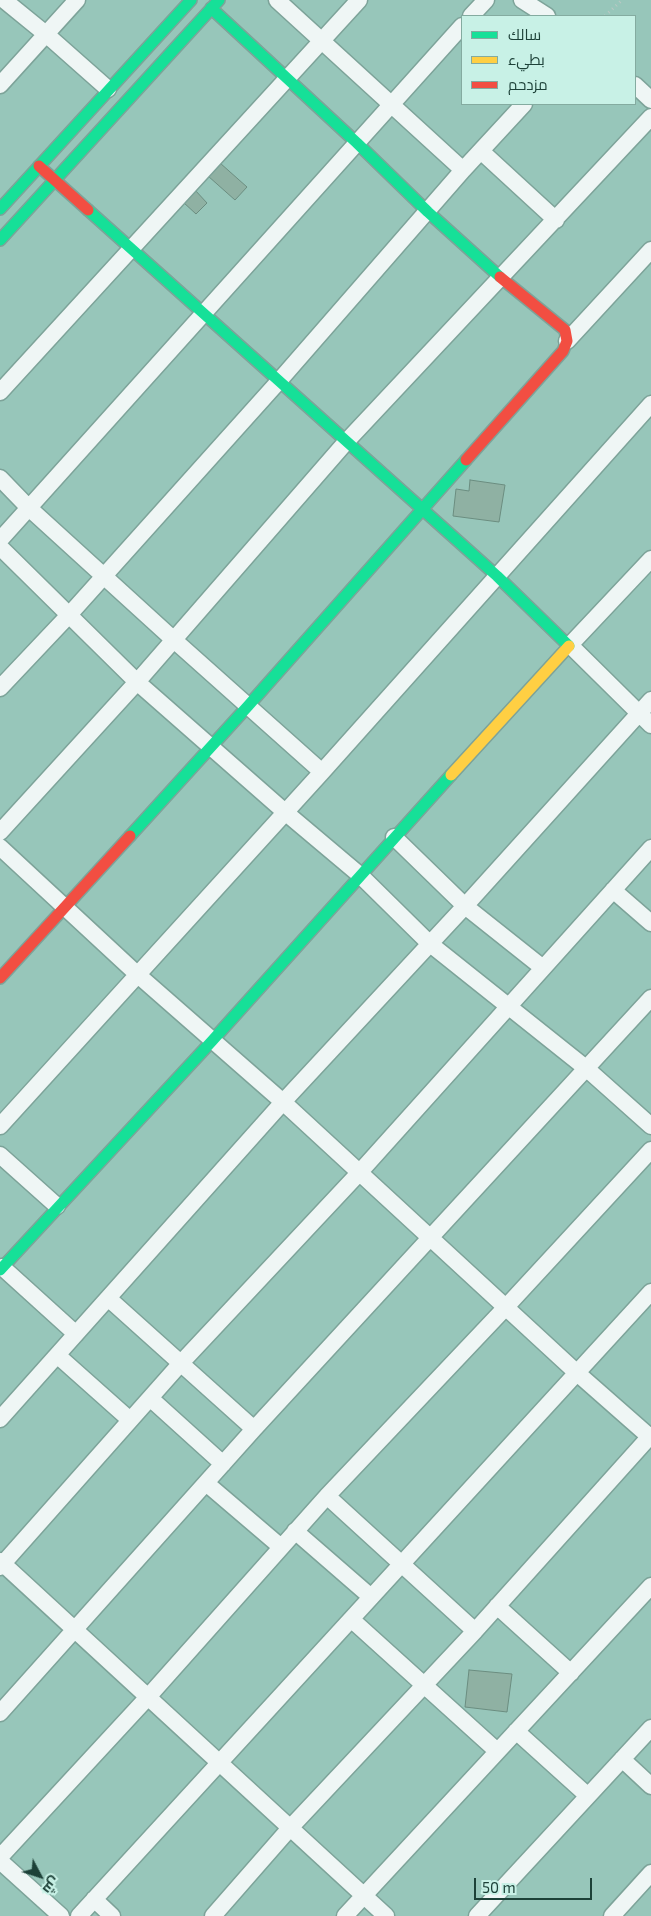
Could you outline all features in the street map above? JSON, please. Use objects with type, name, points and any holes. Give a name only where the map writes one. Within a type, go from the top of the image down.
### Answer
[{"type":"street","points":[[4,0],[108,89]]},
{"type":"street","points":[[0,85],[77,0]]},
{"type":"street","points":[[0,209],[191,0]]},
{"type":"street","points":[[277,0],[463,170]]},
{"type":"street","points":[[0,392],[130,248],[360,0]]},
{"type":"street","points":[[472,15],[486,0]]},
{"type":"street","points":[[522,0],[545,15]]},
{"type":"street","points":[[0,240],[215,4],[287,78],[428,212],[501,278],[565,330],[567,341]]},
{"type":"street","points":[[0,540],[461,27]]},
{"type":"street","points":[[636,86],[651,100]]},
{"type":"street","points":[[0,688],[279,382],[463,170],[482,152],[523,105]]},
{"type":"street","points":[[0,832],[137,682],[346,442],[651,117]]},
{"type":"street","points":[[482,152],[556,220]]},
{"type":"street","points":[[39,166],[497,576],[651,725]]},
{"type":"street","points":[[0,978],[248,706],[563,351],[567,341],[651,250]]},
{"type":"street","points":[[0,1126],[322,772],[651,404]]},
{"type":"street","points":[[0,478],[29,508],[322,772]]},
{"type":"street","points":[[0,547],[137,682],[361,876],[429,942],[587,1069],[651,1126]]},
{"type":"street","points":[[76,1334],[1,1269],[57,1206],[212,1041],[394,837],[570,645],[651,560]]},
{"type":"street","points":[[0,1419],[282,1102],[429,942],[465,906],[651,700]]},
{"type":"street","points":[[394,837],[465,906],[543,968]]},
{"type":"street","points":[[0,847],[138,975],[282,1102],[576,1372],[650,1437],[475,1631],[290,1828],[213,1916]]},
{"type":"street","points":[[386,1916],[221,1763],[1,1564],[181,1363],[359,1173],[651,848]]},
{"type":"street","points":[[613,890],[651,924]]},
{"type":"street","points":[[0,1713],[254,1429],[651,998]]},
{"type":"street","points":[[0,1857],[148,1697],[327,1496],[651,1150]]},
{"type":"street","points":[[0,1155],[57,1206]]},
{"type":"street","points":[[79,1916],[651,1292]]},
{"type":"street","points":[[108,1298],[254,1429]]},
{"type":"street","points":[[57,1355],[130,1420]]},
{"type":"street","points":[[150,1398],[223,1464]]},
{"type":"street","points":[[206,1483],[281,1547]]},
{"type":"street","points":[[327,1496],[475,1631]]},
{"type":"street","points":[[295,1531],[371,1598]]},
{"type":"street","points":[[345,1916],[651,1586]]},
{"type":"street","points":[[497,1606],[570,1673]]},
{"type":"street","points":[[351,1619],[497,1751]]},
{"type":"street","points":[[477,1916],[651,1728]]},
{"type":"street","points":[[516,1731],[588,1796]]},
{"type":"street","points":[[622,1759],[651,1786]]},
{"type":"street","points":[[0,1861],[60,1916]]},
{"type":"street","points":[[612,1916],[651,1873]]},
{"type":"street","points":[[94,1899],[112,1916]]},
{"type":"path","points":[[606,15],[622,0]]},
{"type":"building","points":[[220,163],[247,187],[235,200],[208,176]]},
{"type":"building","points":[[195,190],[207,203],[196,214],[183,202]]},
{"type":"building","points":[[470,480],[505,485],[499,522],[453,516],[456,489],[469,491]]},
{"type":"building","points":[[469,1670],[512,1674],[507,1712],[465,1707]]},
{"type":"traffic: fast","points":[[0,209],[191,0]]},
{"type":"traffic: fast","points":[[0,240],[219,0]]},
{"type":"traffic: fast","points":[[211,8],[500,277]]},
{"type":"traffic: fast","points":[[88,210],[497,576],[569,646]]},
{"type":"traffic: fast","points":[[130,836],[466,460]]},
{"type":"traffic: fast","points":[[0,1270],[212,1041],[451,775]]},
{"type":"traffic: slow","points":[[451,775],[569,646]]},
{"type":"traffic: jam","points":[[39,166],[88,210]]},
{"type":"traffic: jam","points":[[466,460],[563,351],[567,341],[565,330],[500,277]]},
{"type":"traffic: jam","points":[[0,978],[130,836]]}]
